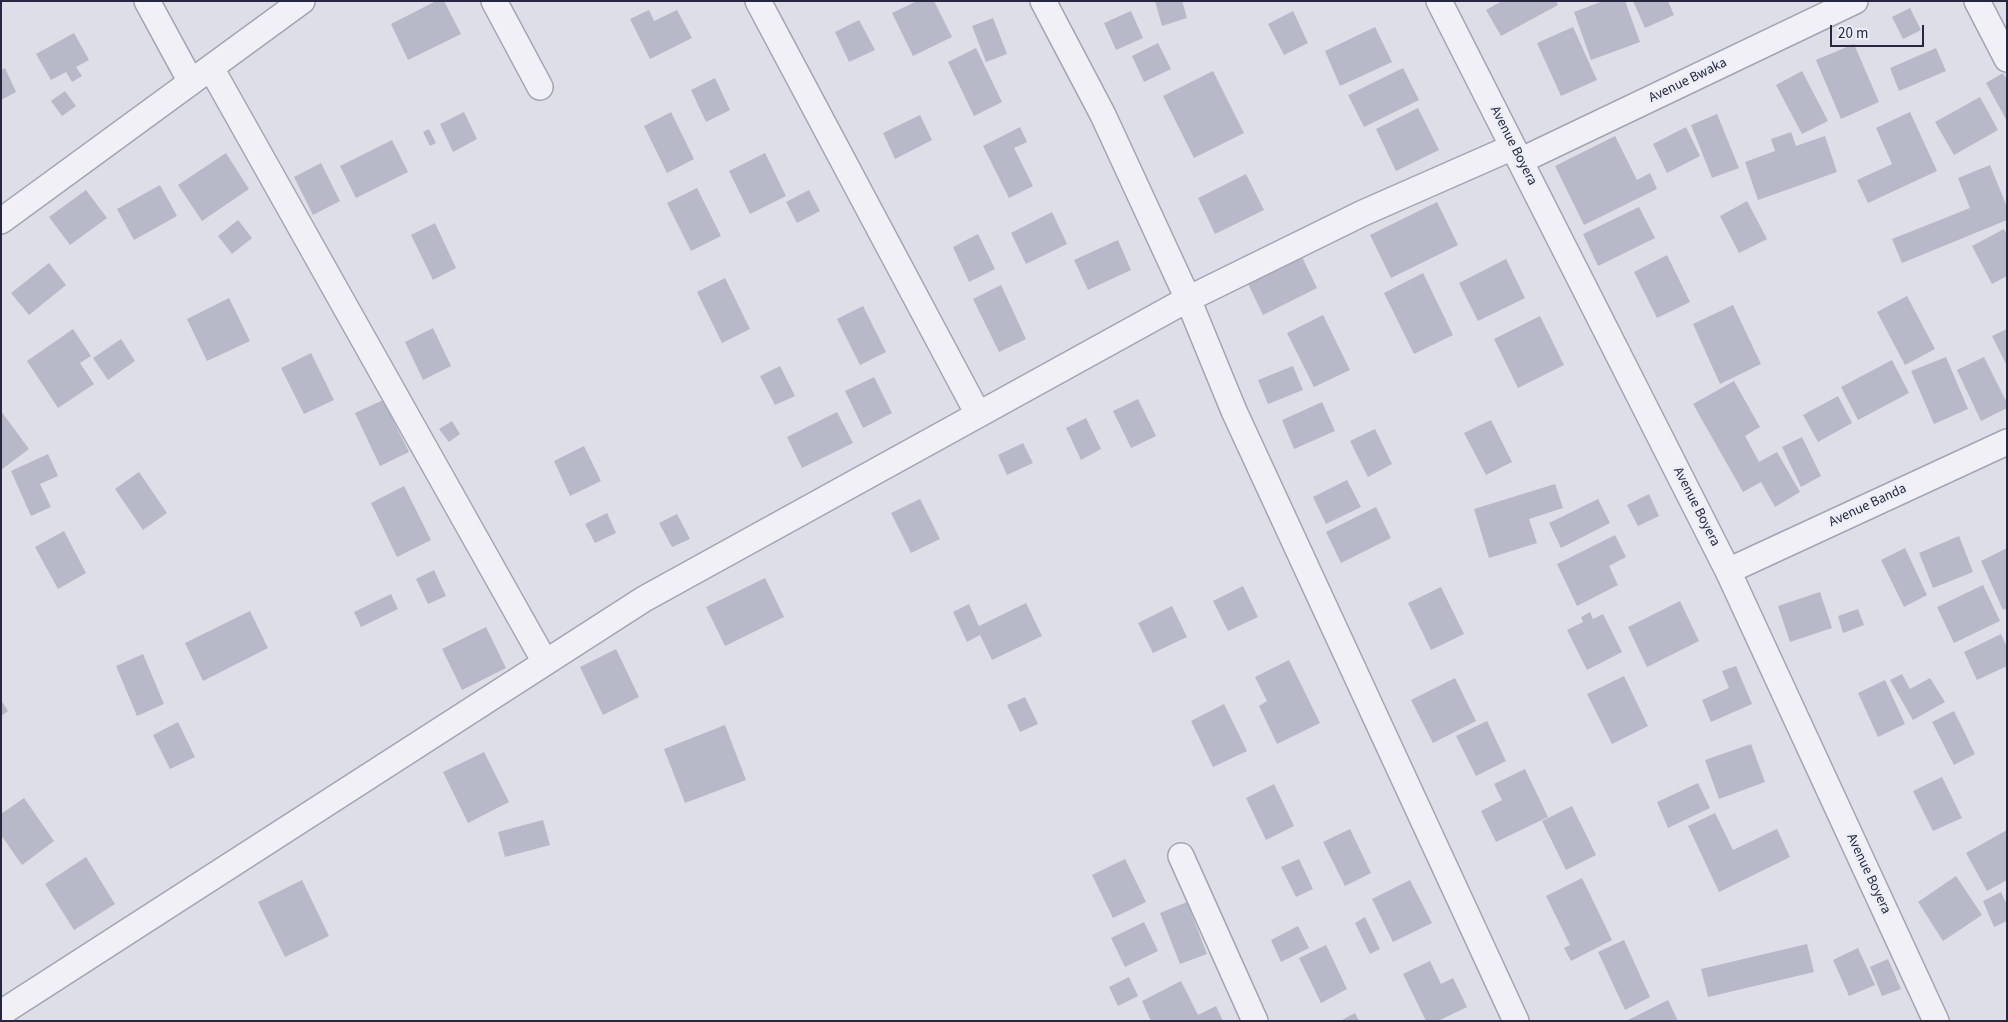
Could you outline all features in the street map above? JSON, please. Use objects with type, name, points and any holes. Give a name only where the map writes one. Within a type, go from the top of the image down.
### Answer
[{"type":"street","points":[[147,1],[201,75],[546,662]]},
{"type":"street","points":[[1,221],[302,1]]},
{"type":"street","points":[[494,1],[540,87]]},
{"type":"street","points":[[758,1],[978,414]]},
{"type":"street","points":[[1043,1],[1103,115],[1188,298],[1234,411],[1516,1021]]},
{"type":"street","name":"Avenue Boyera","points":[[1440,1],[1728,571],[1936,1021]]},
{"type":"street","name":"Avenue Bwaka","points":[[1,1013],[644,599],[1188,298],[1363,213],[1517,154],[1855,1]]},
{"type":"street","points":[[1977,1],[2007,59]]},
{"type":"street","name":"Avenue Banda","points":[[1728,571],[2007,442]]},
{"type":"street","points":[[1181,856],[1255,1021]]},
{"type":"building","points":[[436,1],[444,1],[461,34],[408,60],[391,24]]},
{"type":"building","points":[[917,1],[934,1],[952,37],[913,56],[892,13]]},
{"type":"building","points":[[1155,1],[1182,1],[1187,18],[1162,26]]},
{"type":"building","points":[[1502,1],[1556,1],[1558,5],[1501,36],[1486,10]]},
{"type":"building","points":[[1603,1],[1625,1],[1640,42],[1591,60],[1574,12]]},
{"type":"building","points":[[1633,1],[1668,1],[1674,15],[1645,28]]},
{"type":"building","points":[[1910,8],[1921,30],[1903,39],[1892,17]]},
{"type":"building","points":[[649,10],[654,21],[677,10],[692,38],[650,59],[630,19]]},
{"type":"building","points":[[1131,11],[1143,38],[1116,50],[1104,23]]},
{"type":"building","points":[[1293,11],[1308,43],[1284,55],[1268,24]]},
{"type":"building","points":[[993,18],[1007,54],[986,62],[972,26]]},
{"type":"building","points":[[859,20],[875,50],[849,62],[835,32]]},
{"type":"building","points":[[1375,27],[1392,62],[1340,86],[1325,51]]},
{"type":"building","points":[[1573,27],[1597,80],[1561,96],[1537,43]]},
{"type":"building","points":[[74,33],[89,60],[76,67],[82,76],[72,82],[66,72],[51,80],[36,54]]},
{"type":"building","points":[[1158,43],[1171,69],[1144,82],[1132,56]]},
{"type":"building","points":[[1854,44],[1879,102],[1841,119],[1816,60]]},
{"type":"building","points":[[976,48],[1002,102],[974,116],[948,62]]},
{"type":"building","points":[[1936,48],[1946,71],[1899,91],[1890,68]]},
{"type":"building","points":[[5,68],[16,92],[1,100],[1,70]]},
{"type":"building","points":[[1403,68],[1419,100],[1364,127],[1348,95]]},
{"type":"building","points":[[1213,71],[1244,133],[1194,158],[1163,96]]},
{"type":"building","points":[[1802,71],[1828,121],[1802,134],[1776,85]]},
{"type":"building","points":[[2003,73],[2007,80],[2007,121],[1986,83]]},
{"type":"building","points":[[715,78],[730,110],[706,122],[691,90]]},
{"type":"building","points":[[65,91],[76,106],[62,116],[51,101]]},
{"type":"building","points":[[1980,97],[1998,130],[1954,155],[1935,122]]},
{"type":"building","points":[[1418,108],[1439,150],[1396,171],[1376,129]]},
{"type":"building","points":[[464,112],[477,139],[453,152],[440,124]]},
{"type":"building","points":[[671,112],[694,159],[667,173],[644,126]]},
{"type":"building","points":[[1910,112],[1937,171],[1868,203],[1857,180],[1892,164],[1876,128]]},
{"type":"building","points":[[1717,114],[1739,168],[1712,178],[1691,125]]},
{"type":"building","points":[[920,115],[932,140],[895,159],[883,133]]},
{"type":"building","points":[[1020,127],[1027,142],[1014,148],[1033,186],[1009,198],[983,146]]},
{"type":"building","points":[[1686,127],[1700,156],[1667,173],[1653,144]]},
{"type":"building","points":[[429,129],[436,143],[430,146],[423,132]]},
{"type":"building","points":[[1791,132],[1796,146],[1825,136],[1837,172],[1758,200],[1745,162],[1775,151],[1771,139]]},
{"type":"building","points":[[1615,136],[1637,180],[1650,173],[1657,189],[1584,225],[1555,166]]},
{"type":"building","points":[[392,140],[408,172],[356,198],[340,166]]},
{"type":"building","points":[[226,153],[249,189],[202,221],[178,185]]},
{"type":"building","points":[[765,153],[786,196],[750,214],[729,171]]},
{"type":"building","points":[[321,163],[340,201],[313,215],[294,177]]},
{"type":"building","points":[[1990,165],[2007,207],[2007,220],[1902,263],[1892,239],[1970,208],[1958,178]]},
{"type":"building","points":[[1246,174],[1264,210],[1215,234],[1198,198]]},
{"type":"building","points":[[160,185],[177,216],[134,240],[117,209]]},
{"type":"building","points":[[697,188],[721,236],[691,251],[667,203]]},
{"type":"building","points":[[86,190],[107,218],[70,245],[49,217]]},
{"type":"building","points":[[809,190],[820,211],[797,223],[786,202]]},
{"type":"building","points":[[1747,201],[1767,239],[1739,253],[1720,216]]},
{"type":"building","points":[[1437,202],[1458,245],[1391,278],[1370,235]]},
{"type":"building","points":[[1639,207],[1655,238],[1598,266],[1583,234]]},
{"type":"building","points":[[1052,212],[1067,244],[1026,264],[1011,233]]},
{"type":"building","points":[[238,220],[252,238],[232,254],[218,236]]},
{"type":"building","points":[[435,223],[456,268],[433,280],[411,235]]},
{"type":"building","points":[[2004,229],[2007,235],[2007,276],[1992,284],[1972,246]]},
{"type":"building","points":[[978,234],[995,269],[969,282],[953,247]]},
{"type":"building","points":[[1118,240],[1131,270],[1088,290],[1074,260]]},
{"type":"building","points":[[1667,255],[1690,302],[1657,318],[1634,272]]},
{"type":"building","points":[[1302,257],[1317,288],[1263,315],[1248,284]]},
{"type":"building","points":[[1506,259],[1525,298],[1478,321],[1459,283]]},
{"type":"building","points":[[49,263],[66,285],[29,315],[11,293]]},
{"type":"building","points":[[1423,273],[1453,335],[1414,354],[1384,293]]},
{"type":"building","points":[[725,278],[750,329],[722,343],[697,292]]},
{"type":"building","points":[[1001,285],[1026,339],[999,352],[973,299]]},
{"type":"building","points":[[1907,296],[1935,349],[1905,365],[1877,312]]},
{"type":"building","points":[[229,298],[250,341],[207,361],[187,319]]},
{"type":"building","points":[[1733,305],[1761,364],[1720,384],[1693,324]]},
{"type":"building","points":[[863,306],[886,352],[860,365],[837,319]]},
{"type":"building","points":[[1323,315],[1350,370],[1314,387],[1287,333]]},
{"type":"building","points":[[1540,316],[1564,365],[1518,388],[1494,339]]},
{"type":"building","points":[[433,328],[451,366],[423,380],[405,342]]},
{"type":"building","points":[[73,329],[91,356],[80,363],[94,384],[58,408],[27,361]]},
{"type":"building","points":[[2007,329],[2007,366],[1992,336]]},
{"type":"building","points":[[121,339],[135,361],[108,380],[93,358]]},
{"type":"building","points":[[311,353],[334,400],[304,414],[281,368]]},
{"type":"building","points":[[1946,357],[1968,409],[1934,424],[1911,371]]},
{"type":"building","points":[[1984,357],[2007,403],[2007,408],[1981,421],[1957,370]]},
{"type":"building","points":[[1892,360],[1909,393],[1858,420],[1841,387]]},
{"type":"building","points":[[780,366],[795,396],[775,405],[760,376]]},
{"type":"building","points":[[1293,366],[1303,390],[1268,404],[1258,380]]},
{"type":"building","points":[[874,377],[892,413],[863,428],[845,391]]},
{"type":"building","points":[[1734,381],[1760,427],[1745,436],[1759,462],[1777,452],[1800,492],[1775,507],[1761,482],[1743,492],[1693,404]]},
{"type":"building","points":[[1838,396],[1852,423],[1818,442],[1803,415]]},
{"type":"building","points":[[1138,399],[1156,436],[1131,448],[1113,411]]},
{"type":"building","points":[[383,400],[409,452],[380,466],[355,413]]},
{"type":"building","points":[[1322,402],[1335,431],[1294,449],[1282,420]]},
{"type":"building","points":[[1,411],[29,449],[1,470]]},
{"type":"building","points":[[837,412],[853,443],[802,468],[787,437]]},
{"type":"building","points":[[1086,418],[1101,449],[1081,460],[1066,428]]},
{"type":"building","points":[[1491,420],[1512,462],[1486,475],[1464,433]]},
{"type":"building","points":[[452,421],[460,434],[449,442],[439,429]]},
{"type":"building","points":[[1375,429],[1392,464],[1368,477],[1350,441]]},
{"type":"building","points":[[1802,437],[1821,476],[1801,487],[1782,447]]},
{"type":"building","points":[[1023,443],[1033,463],[1007,475],[998,455]]},
{"type":"building","points":[[584,446],[601,481],[570,496],[554,461]]},
{"type":"building","points":[[48,454],[58,476],[40,484],[51,507],[31,516],[11,471]]},
{"type":"building","points":[[139,472],[167,513],[143,530],[115,489]]},
{"type":"building","points":[[1347,480],[1361,507],[1326,524],[1313,497]]},
{"type":"building","points":[[1555,484],[1563,508],[1529,519],[1537,543],[1489,558],[1474,509]]},
{"type":"building","points":[[404,486],[431,540],[397,557],[371,503]]},
{"type":"building","points":[[1649,494],[1659,516],[1638,526],[1627,505]]},
{"type":"building","points":[[920,499],[940,539],[911,553],[891,513]]},
{"type":"building","points":[[1598,499],[1610,523],[1561,548],[1549,523]]},
{"type":"building","points":[[1376,507],[1391,538],[1341,563],[1326,532]]},
{"type":"building","points":[[607,513],[616,533],[595,543],[585,524]]},
{"type":"building","points":[[677,514],[690,539],[672,547],[659,523]]},
{"type":"building","points":[[64,531],[86,573],[58,589],[35,547]]},
{"type":"building","points":[[1615,535],[1626,557],[1609,566],[1618,585],[1577,606],[1557,564]]},
{"type":"building","points":[[1959,536],[1973,572],[1933,588],[1919,553]]},
{"type":"building","points":[[1905,548],[1927,595],[1904,607],[1881,560]]},
{"type":"building","points":[[2007,548],[2007,608],[2003,610],[1981,561]]},
{"type":"building","points":[[434,570],[446,596],[428,604],[416,579]]},
{"type":"building","points":[[765,578],[784,617],[725,646],[706,607]]},
{"type":"building","points":[[1983,585],[2000,621],[1954,643],[1937,607]]},
{"type":"building","points":[[1243,586],[1258,617],[1228,631],[1213,601]]},
{"type":"building","points":[[1441,587],[1464,634],[1431,650],[1408,603]]},
{"type":"building","points":[[1820,592],[1832,628],[1790,642],[1778,606]]},
{"type":"building","points":[[391,594],[398,609],[361,627],[354,612]]},
{"type":"building","points":[[1680,601],[1699,641],[1647,667],[1628,627]]},
{"type":"building","points":[[1026,603],[1042,636],[992,660],[980,635],[967,642],[953,612],[969,604],[979,626]]},
{"type":"building","points":[[1172,606],[1187,637],[1153,653],[1138,623]]},
{"type":"building","points":[[1858,609],[1864,625],[1843,633],[1838,616]]},
{"type":"building","points":[[250,611],[268,648],[203,681],[185,643]]},
{"type":"building","points":[[1590,612],[1593,619],[1603,614],[1622,652],[1587,670],[1567,630],[1583,622],[1581,617]]},
{"type":"building","points":[[486,627],[506,668],[462,690],[442,649]]},
{"type":"building","points":[[2001,634],[2007,647],[2007,666],[1977,680],[1964,652]]},
{"type":"building","points":[[616,649],[639,697],[603,715],[580,667]]},
{"type":"building","points":[[143,654],[164,704],[137,716],[116,666]]},
{"type":"building","points":[[1289,660],[1320,723],[1277,744],[1259,706],[1267,701],[1255,677]]},
{"type":"building","points":[[1736,666],[1752,704],[1711,722],[1702,700],[1729,688],[1722,671]]},
{"type":"building","points":[[1902,674],[1910,689],[1930,678],[1945,702],[1913,720],[1890,680]]},
{"type":"building","points":[[1624,676],[1648,726],[1612,744],[1587,694]]},
{"type":"building","points":[[1455,678],[1476,721],[1433,743],[1411,700]]},
{"type":"building","points":[[1885,680],[1905,724],[1878,737],[1858,693]]},
{"type":"building","points":[[1025,697],[1038,724],[1020,732],[1007,705]]},
{"type":"building","points":[[1,700],[8,711],[1,716]]},
{"type":"building","points":[[1224,704],[1247,751],[1213,767],[1191,721]]},
{"type":"building","points":[[1954,711],[1975,754],[1954,765],[1932,722]]},
{"type":"building","points":[[1487,721],[1506,761],[1476,776],[1456,736]]},
{"type":"building","points":[[178,722],[195,757],[170,769],[153,735]]},
{"type":"building","points":[[725,725],[746,780],[685,803],[664,749]]},
{"type":"building","points":[[1751,744],[1765,782],[1719,799],[1705,760]]},
{"type":"building","points":[[484,752],[509,802],[468,823],[443,772]]},
{"type":"building","points":[[1525,769],[1548,817],[1496,842],[1481,811],[1502,800],[1494,784]]},
{"type":"building","points":[[1942,777],[1962,818],[1933,831],[1913,791]]},
{"type":"building","points":[[1698,783],[1710,808],[1668,828],[1657,802]]},
{"type":"building","points":[[1274,784],[1294,826],[1266,840],[1246,798]]},
{"type":"building","points":[[24,798],[54,841],[22,865],[1,835],[1,814]]},
{"type":"building","points":[[1572,806],[1596,855],[1566,870],[1542,821]]},
{"type":"building","points":[[1715,813],[1733,850],[1777,829],[1790,857],[1719,892],[1688,826]]},
{"type":"building","points":[[543,820],[550,845],[505,857],[498,832]]},
{"type":"building","points":[[1350,829],[1371,873],[1345,886],[1323,842]]},
{"type":"building","points":[[2007,830],[2007,880],[1987,891],[1966,853]]},
{"type":"building","points":[[86,857],[115,904],[74,930],[45,884]]},
{"type":"building","points":[[1125,859],[1146,902],[1113,918],[1092,875]]},
{"type":"building","points":[[1299,859],[1313,889],[1296,897],[1281,867]]},
{"type":"building","points":[[1956,876],[1982,915],[1943,941],[1918,902]]},
{"type":"building","points":[[1582,878],[1612,940],[1571,961],[1564,948],[1570,945],[1546,896]]},
{"type":"building","points":[[302,880],[329,936],[285,957],[258,902]]},
{"type":"building","points":[[1410,880],[1432,923],[1393,942],[1372,899]]},
{"type":"building","points":[[2001,892],[2007,905],[2007,921],[1994,927],[1983,901]]},
{"type":"building","points":[[1187,902],[1207,954],[1180,964],[1160,913]]},
{"type":"building","points":[[1365,917],[1380,949],[1370,954],[1355,923]]},
{"type":"building","points":[[1144,922],[1158,951],[1125,967],[1111,938]]},
{"type":"building","points":[[1298,926],[1309,948],[1281,962],[1271,940]]},
{"type":"building","points":[[1624,940],[1650,997],[1625,1010],[1598,952]]},
{"type":"building","points":[[1807,944],[1814,972],[1708,997],[1701,969]]},
{"type":"building","points":[[1326,945],[1347,989],[1321,1003],[1299,958]]},
{"type":"building","points":[[1858,948],[1875,985],[1849,996],[1833,960]]},
{"type":"building","points":[[1888,959],[1901,989],[1882,996],[1870,967]]},
{"type":"building","points":[[1430,961],[1441,984],[1453,978],[1467,1007],[1438,1021],[1426,1021],[1403,974]]},
{"type":"building","points":[[1129,977],[1138,996],[1118,1006],[1109,987]]},
{"type":"building","points":[[1181,981],[1198,1015],[1216,1006],[1223,1021],[1151,1021],[1142,1001]]},
{"type":"building","points":[[1668,1000],[1678,1021],[1626,1021]]},
{"type":"building","points":[[1355,1013],[1359,1021],[1340,1021]]}]
